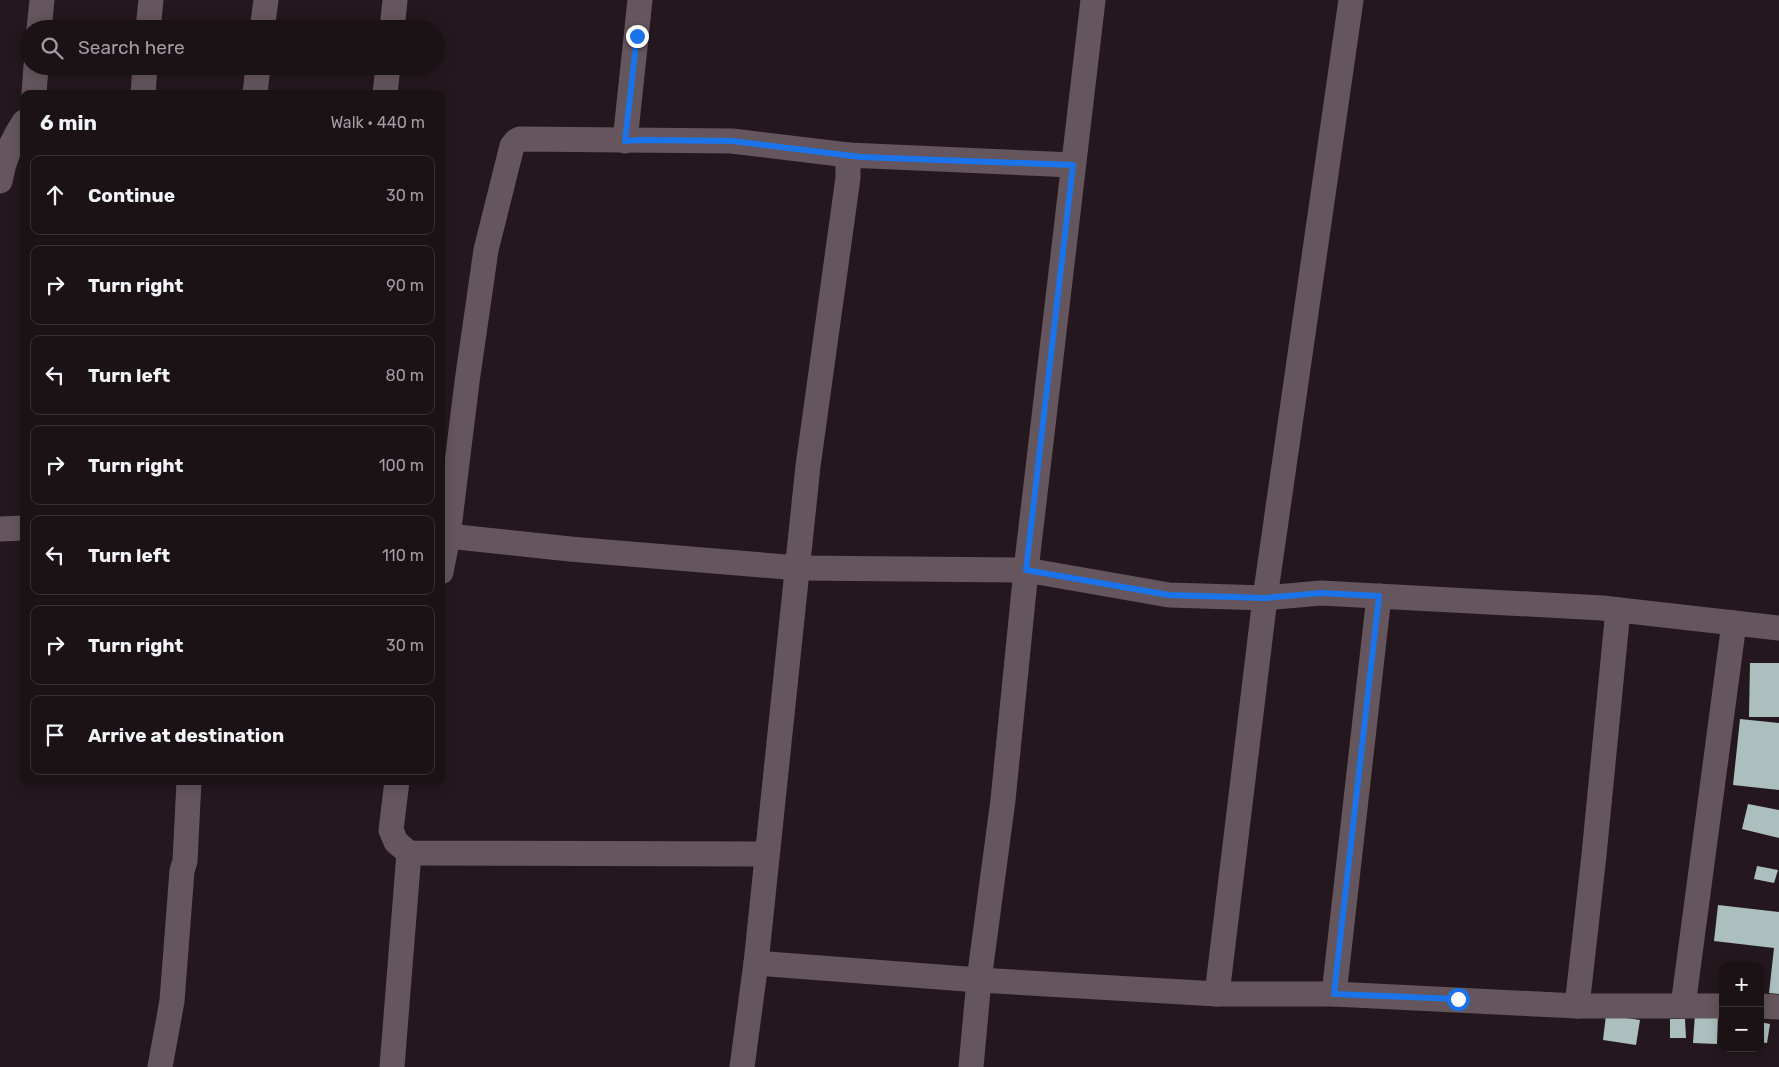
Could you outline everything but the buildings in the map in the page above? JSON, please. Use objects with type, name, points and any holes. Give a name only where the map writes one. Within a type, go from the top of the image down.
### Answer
[{"type":"street","points":[[40,20],[42,0]]},
{"type":"street","points":[[149,20],[151,0]]},
{"type":"street","points":[[263,20],[266,0]]},
{"type":"street","points":[[393,20],[395,0]]},
{"type":"street","points":[[625,141],[640,0]]},
{"type":"street","points":[[971,1067],[979,980],[1004,800],[1026,570],[1093,0]]},
{"type":"street","points":[[1217,994],[1265,598],[1351,0]]},
{"type":"street","points":[[34,90],[35,75]]},
{"type":"street","points":[[143,90],[144,75]]},
{"type":"street","points":[[255,90],[257,75]]},
{"type":"street","points":[[385,90],[387,75]]},
{"type":"street","points":[[0,182],[3,162],[14,136],[20,128]]},
{"type":"street","points":[[445,551],[486,250],[512,146],[516,141],[520,139],[732,141],[848,155],[1073,165]]},
{"type":"street","points":[[742,1067],[756,963],[808,466],[848,178],[848,155]]},
{"type":"street","points":[[0,529],[20,528]]},
{"type":"street","points":[[448,536],[570,549],[798,568],[1026,570],[1169,595],[1265,598],[1321,593],[1379,596],[1618,610],[1779,628]]},
{"type":"street","points":[[1334,994],[1379,596]]},
{"type":"street","points":[[1577,1006],[1618,610]]},
{"type":"street","points":[[1683,1006],[1734,623]]},
{"type":"street","points":[[160,1067],[172,1001],[189,785]]},
{"type":"street","points":[[397,785],[391,830],[396,842],[409,853],[767,854]]},
{"type":"street","points":[[392,1067],[409,853]]},
{"type":"street","points":[[756,963],[979,980],[1217,994],[1334,994],[1577,1006],[1719,1006]]},
{"type":"street","points":[[1764,1006],[1779,1006]]},
{"type":"route","points":[[637,36],[625,141],[732,141],[861,157],[1073,165],[1026,570],[1169,595],[1265,598],[1321,593],[1379,596],[1334,994],[1458,999]]}]
